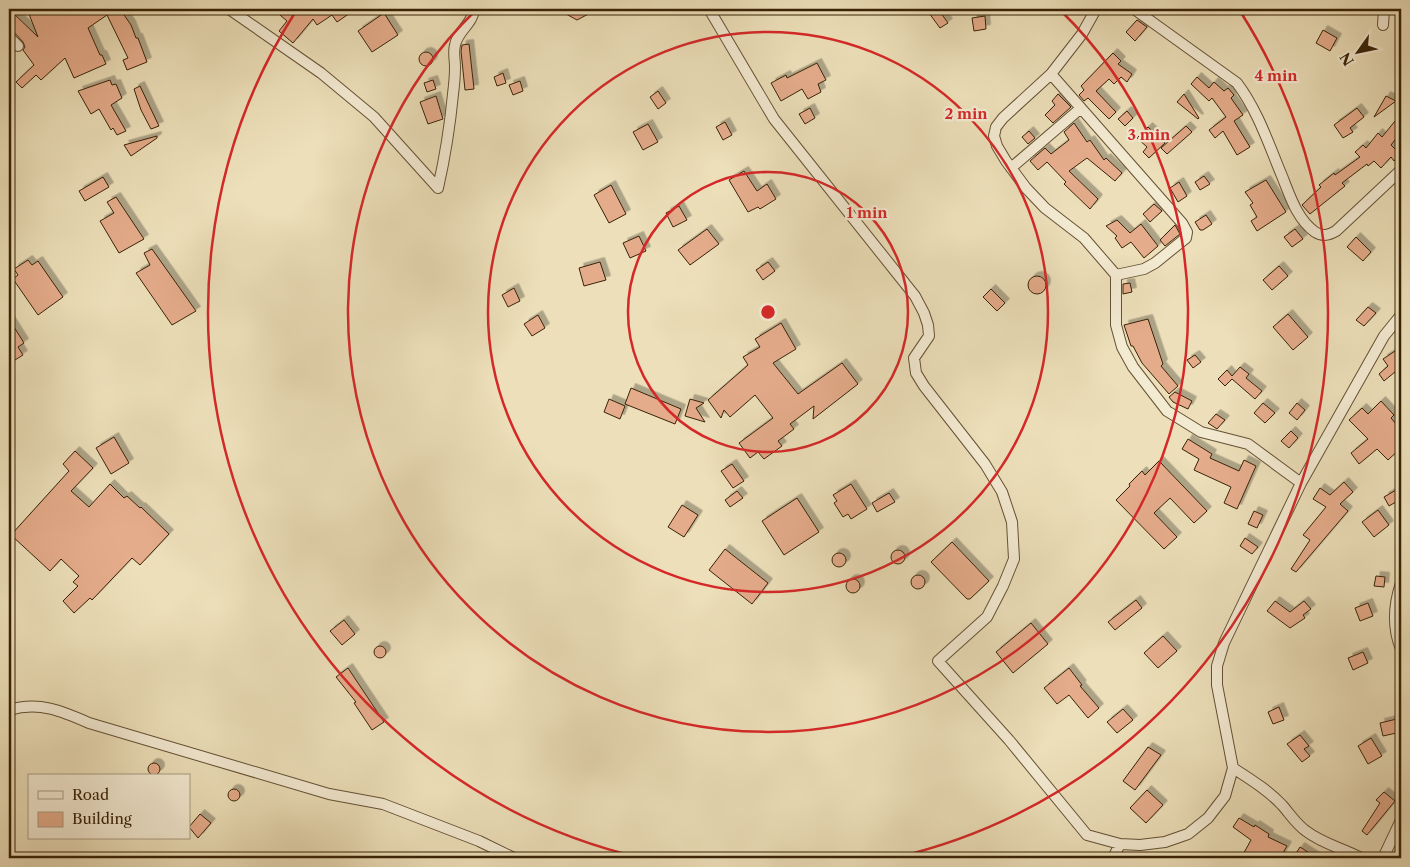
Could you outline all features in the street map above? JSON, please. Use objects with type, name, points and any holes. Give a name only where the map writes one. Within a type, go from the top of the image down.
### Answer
[{"type":"street","points":[[229,9],[322,73],[374,117],[438,188],[449,135],[454,94],[455,43],[460,33],[474,16],[474,9]]},
{"type":"street","points":[[709,9],[774,119],[915,296],[924,313],[929,336],[914,358],[916,373],[985,464],[1002,492],[1012,522],[1014,558],[987,618],[938,661],[1009,740],[1087,835],[1120,844],[1140,845],[1165,842],[1188,834],[1208,818],[1225,796],[1233,768],[1217,685],[1217,666],[1224,643],[1301,483],[1384,336],[1401,315]]},
{"type":"street","points":[[1096,9],[1082,34],[1051,74],[1003,118],[996,127],[994,136],[997,146],[1011,168],[1045,208],[1084,238],[1116,275],[1116,325],[1122,347],[1133,367],[1168,411],[1201,432],[1248,444],[1301,483]]},
{"type":"street","points":[[1134,9],[1237,83],[1258,118],[1297,212],[1308,226],[1317,233],[1325,236],[1336,231],[1401,170]]},
{"type":"street","points":[[1383,25],[1384,9]]},
{"type":"street","points":[[9,37],[18,46]]},
{"type":"street","points":[[1051,74],[1187,232],[1186,238],[1156,263],[1144,269],[1116,275]]},
{"type":"street","points":[[1011,168],[1081,108]]},
{"type":"street","points":[[1401,583],[1396,599],[1394,622],[1401,649]]},
{"type":"street","points":[[9,710],[18,707],[38,706],[61,710],[89,723],[329,794],[383,804],[479,841],[514,858]]},
{"type":"street","points":[[1233,768],[1275,798],[1303,830],[1326,844],[1345,849],[1361,858]]},
{"type":"street","points":[[1383,858],[1401,820]]},
{"type":"street","points":[[1112,858],[1120,844]]},
{"type":"building","points":[[9,9],[38,37],[27,9],[120,9],[131,25],[136,38],[138,38],[147,62],[127,70],[123,60],[128,58],[107,15],[88,28],[106,64],[74,78],[65,58],[41,80],[36,75],[22,88],[16,82],[34,65],[23,50],[25,47],[23,42],[14,32],[9,30]]},
{"type":"building","points":[[273,9],[304,9],[310,14],[316,9],[356,9],[337,22],[332,15],[317,25],[313,19],[293,43],[279,31],[287,21]]},
{"type":"building","points":[[557,9],[598,9],[577,20]]},
{"type":"building","points":[[926,9],[938,9],[948,23],[940,28]]},
{"type":"building","points":[[384,13],[398,35],[372,52],[358,31]]},
{"type":"building","points":[[985,16],[986,29],[974,31],[972,18]]},
{"type":"building","points":[[1137,20],[1147,27],[1135,41],[1126,32]]},
{"type":"building","points":[[1323,30],[1337,38],[1330,51],[1316,43]]},
{"type":"building","points":[[469,44],[474,89],[465,90],[461,51],[462,45]]},
{"type":"building","points":[[423,52],[429,52],[433,59],[429,66],[423,66],[419,62],[419,56]]},
{"type":"building","points":[[1113,53],[1121,61],[1118,64],[1132,74],[1127,82],[1121,77],[1114,84],[1109,79],[1096,91],[1116,112],[1109,119],[1088,98],[1084,101],[1079,95],[1084,90],[1081,86]]},
{"type":"building","points":[[817,63],[826,80],[818,84],[821,92],[808,99],[802,89],[781,101],[771,83],[786,75],[787,78]]},
{"type":"building","points":[[503,73],[506,83],[497,86],[494,77]]},
{"type":"building","points":[[1197,77],[1209,88],[1214,82],[1224,91],[1228,88],[1234,95],[1231,98],[1243,115],[1234,121],[1250,147],[1237,155],[1223,131],[1215,138],[1209,130],[1226,117],[1212,98],[1209,101],[1191,84]]},
{"type":"building","points":[[110,80],[112,85],[116,84],[122,98],[111,105],[126,131],[117,135],[113,128],[111,130],[99,109],[91,114],[78,91]]},
{"type":"building","points":[[433,80],[436,89],[427,92],[424,83]]},
{"type":"building","points":[[520,81],[523,91],[513,95],[509,85]]},
{"type":"building","points":[[140,86],[159,126],[151,129],[141,110],[134,89]]},
{"type":"building","points":[[658,91],[666,103],[658,109],[650,97]]},
{"type":"building","points":[[1058,94],[1071,107],[1053,123],[1045,115],[1055,105],[1052,101]]},
{"type":"building","points":[[1184,94],[1199,118],[1198,119],[1177,102]]},
{"type":"building","points":[[436,96],[443,119],[428,124],[420,102]]},
{"type":"building","points":[[1386,96],[1396,101],[1374,117]]},
{"type":"building","points":[[810,108],[815,118],[805,124],[799,114]]},
{"type":"building","points":[[1357,108],[1364,117],[1350,128],[1353,132],[1343,138],[1334,125]]},
{"type":"building","points":[[1127,111],[1133,118],[1125,126],[1118,119]]},
{"type":"building","points":[[1395,121],[1401,127],[1401,132],[1391,145],[1400,154],[1394,161],[1391,157],[1381,168],[1374,161],[1368,166],[1367,164],[1342,183],[1345,186],[1310,214],[1302,205],[1321,187],[1319,185],[1360,157],[1355,152],[1363,145],[1366,148],[1378,133],[1382,137]]},
{"type":"building","points":[[725,122],[732,135],[723,140],[716,127]]},
{"type":"building","points":[[1074,123],[1087,142],[1090,140],[1104,160],[1106,158],[1122,173],[1115,181],[1087,158],[1069,171],[1098,199],[1090,209],[1064,184],[1066,182],[1047,162],[1038,170],[1030,161],[1045,148],[1051,154],[1069,140],[1064,132]]},
{"type":"building","points":[[648,124],[658,142],[643,150],[633,132]]},
{"type":"building","points":[[1186,126],[1192,132],[1167,154],[1161,148]]},
{"type":"building","points":[[1148,127],[1165,143],[1149,158],[1143,152],[1147,147],[1137,138]]},
{"type":"building","points":[[1029,131],[1035,138],[1028,144],[1022,137]]},
{"type":"building","points":[[157,136],[157,138],[131,156],[124,145]]},
{"type":"building","points":[[744,171],[757,191],[767,184],[776,199],[760,209],[758,207],[748,212],[729,180]]},
{"type":"building","points":[[1204,176],[1210,184],[1200,190],[1195,182]]},
{"type":"building","points":[[103,177],[109,187],[85,201],[79,191]]},
{"type":"building","points":[[1266,180],[1286,212],[1257,231],[1251,221],[1257,217],[1250,205],[1253,203],[1245,192]]},
{"type":"building","points":[[1179,182],[1187,196],[1178,202],[1170,188]]},
{"type":"building","points":[[611,185],[626,214],[609,223],[594,195]]},
{"type":"building","points":[[116,197],[144,239],[119,253],[100,221],[114,213],[107,202]]},
{"type":"building","points":[[1154,204],[1162,211],[1150,222],[1143,214]]},
{"type":"building","points":[[679,206],[687,220],[673,227],[666,213]]},
{"type":"building","points":[[1206,215],[1212,224],[1200,230],[1195,222]]},
{"type":"building","points":[[1117,220],[1130,233],[1141,224],[1158,246],[1144,258],[1131,242],[1122,248],[1115,238],[1117,236],[1106,226]]},
{"type":"building","points":[[1175,225],[1180,234],[1165,246],[1160,240]]},
{"type":"building","points":[[707,229],[719,244],[690,265],[678,250]]},
{"type":"building","points":[[1295,229],[1303,239],[1292,247],[1284,237]]},
{"type":"building","points":[[639,236],[646,251],[630,258],[623,243]]},
{"type":"building","points":[[1356,237],[1371,252],[1363,261],[1347,247]]},
{"type":"building","points":[[152,249],[196,311],[172,325],[136,273],[150,265],[144,253]]},
{"type":"building","points":[[28,260],[32,265],[38,261],[63,297],[38,315],[13,279],[18,275],[14,269]]},
{"type":"building","points":[[600,262],[606,280],[584,286],[579,268]]},
{"type":"building","points":[[768,262],[775,271],[763,280],[756,270]]},
{"type":"building","points":[[1279,266],[1288,276],[1272,290],[1263,280]]},
{"type":"building","points":[[1037,276],[1043,279],[1046,285],[1043,291],[1037,294],[1031,291],[1028,285],[1031,279]]},
{"type":"building","points":[[1130,283],[1132,292],[1123,294],[1123,284]]},
{"type":"building","points":[[514,288],[520,301],[508,307],[502,295]]},
{"type":"building","points":[[991,289],[1005,303],[997,311],[983,297]]},
{"type":"building","points":[[1368,307],[1376,313],[1364,326],[1356,320]]},
{"type":"building","points":[[1288,314],[1308,337],[1293,350],[1273,327]]},
{"type":"building","points":[[538,315],[545,328],[532,336],[524,324]]},
{"type":"building","points":[[9,319],[24,343],[18,347],[23,355],[15,360],[9,353]]},
{"type":"building","points":[[1148,319],[1163,364],[1161,366],[1178,386],[1169,394],[1142,363],[1133,346],[1131,346],[1124,325]]},
{"type":"building","points":[[781,323],[796,349],[773,363],[798,394],[842,363],[858,384],[813,419],[814,406],[790,424],[794,429],[778,441],[782,446],[764,459],[758,452],[750,458],[739,443],[773,418],[755,395],[730,417],[724,410],[721,418],[708,400],[748,365],[743,357],[760,347],[755,339]]},
{"type":"building","points":[[1401,347],[1401,367],[1384,381],[1379,374],[1388,366],[1383,359]]},
{"type":"building","points":[[1195,355],[1201,362],[1193,368],[1187,360]]},
{"type":"building","points":[[1240,367],[1249,374],[1246,378],[1262,391],[1255,399],[1232,379],[1225,386],[1218,379],[1227,370],[1232,376]]},
{"type":"building","points":[[631,388],[681,409],[675,424],[625,404]]},
{"type":"building","points":[[1175,392],[1192,401],[1188,409],[1173,402],[1169,397]]},
{"type":"building","points":[[609,399],[625,406],[620,419],[604,412]]},
{"type":"building","points":[[690,399],[704,403],[696,408],[705,422],[685,416]]},
{"type":"building","points":[[1381,401],[1394,415],[1391,418],[1401,430],[1401,436],[1395,442],[1401,448],[1388,460],[1377,449],[1359,464],[1351,453],[1368,439],[1349,420],[1362,408],[1368,414]]},
{"type":"building","points":[[1263,403],[1275,413],[1265,423],[1254,413]]},
{"type":"building","points":[[1297,403],[1305,410],[1297,420],[1289,413]]},
{"type":"building","points":[[1216,414],[1225,420],[1217,429],[1208,423]]},
{"type":"building","points":[[1291,431],[1298,438],[1289,448],[1281,441]]},
{"type":"building","points":[[114,437],[129,463],[111,474],[96,448]]},
{"type":"building","points":[[1188,439],[1212,454],[1210,458],[1239,471],[1244,460],[1256,466],[1237,509],[1224,503],[1231,487],[1194,470],[1199,459],[1182,449]]},
{"type":"building","points":[[75,451],[93,468],[71,491],[89,507],[110,484],[124,498],[127,496],[141,507],[169,534],[140,565],[132,558],[92,600],[90,598],[74,613],[63,601],[78,586],[73,582],[79,576],[61,559],[50,571],[11,535],[69,471],[63,464]]},
{"type":"building","points":[[1159,461],[1207,511],[1194,523],[1170,498],[1154,513],[1177,537],[1164,549],[1116,500],[1142,471],[1145,475]]},
{"type":"building","points":[[732,464],[744,481],[733,488],[721,471]]},
{"type":"building","points":[[1344,482],[1353,492],[1340,504],[1348,511],[1296,572],[1291,569],[1310,540],[1303,535],[1326,507],[1313,499],[1320,488],[1330,495]]},
{"type":"building","points":[[851,484],[867,509],[851,519],[848,514],[843,517],[834,503],[837,501],[833,495]]},
{"type":"building","points":[[1396,490],[1401,499],[1389,506],[1384,497]]},
{"type":"building","points":[[737,491],[743,498],[730,507],[725,500]]},
{"type":"building","points":[[889,493],[895,502],[877,512],[872,503]]},
{"type":"building","points":[[797,498],[819,532],[784,555],[762,521]]},
{"type":"building","points":[[682,505],[698,515],[684,537],[668,527]]},
{"type":"building","points":[[1378,510],[1389,525],[1374,537],[1362,522]]},
{"type":"building","points":[[1254,511],[1263,515],[1257,528],[1248,524]]},
{"type":"building","points":[[1245,538],[1258,547],[1252,554],[1240,546]]},
{"type":"building","points":[[952,542],[989,581],[970,599],[967,599],[931,562]]},
{"type":"building","points":[[725,549],[768,583],[752,604],[709,570]]},
{"type":"building","points":[[895,550],[901,550],[905,557],[901,564],[895,564],[891,560],[891,554]]},
{"type":"building","points":[[836,553],[842,553],[846,560],[842,567],[836,567],[832,563],[832,557]]},
{"type":"building","points":[[915,575],[921,575],[925,582],[921,589],[915,589],[911,585],[911,579]]},
{"type":"building","points":[[1376,576],[1385,577],[1384,587],[1374,586]]},
{"type":"building","points":[[850,579],[856,579],[860,586],[856,593],[850,593],[846,589],[846,583]]},
{"type":"building","points":[[1136,600],[1142,608],[1115,630],[1108,622]]},
{"type":"building","points":[[1275,601],[1290,612],[1304,601],[1311,609],[1303,615],[1305,618],[1290,628],[1267,611]]},
{"type":"building","points":[[1368,603],[1373,616],[1360,621],[1355,608]]},
{"type":"building","points":[[344,620],[355,634],[342,645],[330,631]]},
{"type":"building","points":[[1031,623],[1048,644],[1013,673],[996,652]]},
{"type":"building","points":[[1163,636],[1177,651],[1158,668],[1144,653]]},
{"type":"building","points":[[378,646],[382,646],[386,652],[382,658],[378,658],[374,654],[374,650]]},
{"type":"building","points":[[1363,652],[1368,663],[1353,670],[1348,658]]},
{"type":"building","points":[[348,668],[384,722],[372,730],[354,703],[356,702],[336,677]]},
{"type":"building","points":[[1069,668],[1082,685],[1080,686],[1099,708],[1088,718],[1069,695],[1057,704],[1044,688]]},
{"type":"building","points":[[1279,707],[1284,720],[1273,724],[1268,712]]},
{"type":"building","points":[[1123,709],[1133,720],[1117,733],[1107,722]]},
{"type":"building","points":[[1401,718],[1401,732],[1383,736],[1380,723]]},
{"type":"building","points":[[1300,735],[1309,746],[1304,749],[1310,756],[1302,762],[1287,744]]},
{"type":"building","points":[[1371,738],[1382,756],[1368,764],[1358,746]]},
{"type":"building","points":[[1148,747],[1161,755],[1135,790],[1123,781]]},
{"type":"building","points":[[152,763],[156,763],[160,767],[160,771],[157,774],[151,774],[148,771],[148,767]]},
{"type":"building","points":[[232,789],[236,789],[240,795],[236,801],[232,801],[228,797],[228,793]]},
{"type":"building","points":[[1147,790],[1163,805],[1146,823],[1130,808]]},
{"type":"building","points":[[1384,792],[1395,801],[1367,835],[1362,831],[1380,803],[1376,800]]},
{"type":"building","points":[[200,814],[211,823],[198,838],[190,826]]},
{"type":"building","points":[[1239,818],[1254,827],[1255,825],[1269,834],[1268,837],[1287,846],[1280,858],[1241,858],[1251,840],[1233,827]]},
{"type":"building","points":[[1300,847],[1317,858],[1300,858],[1295,855]]}]
